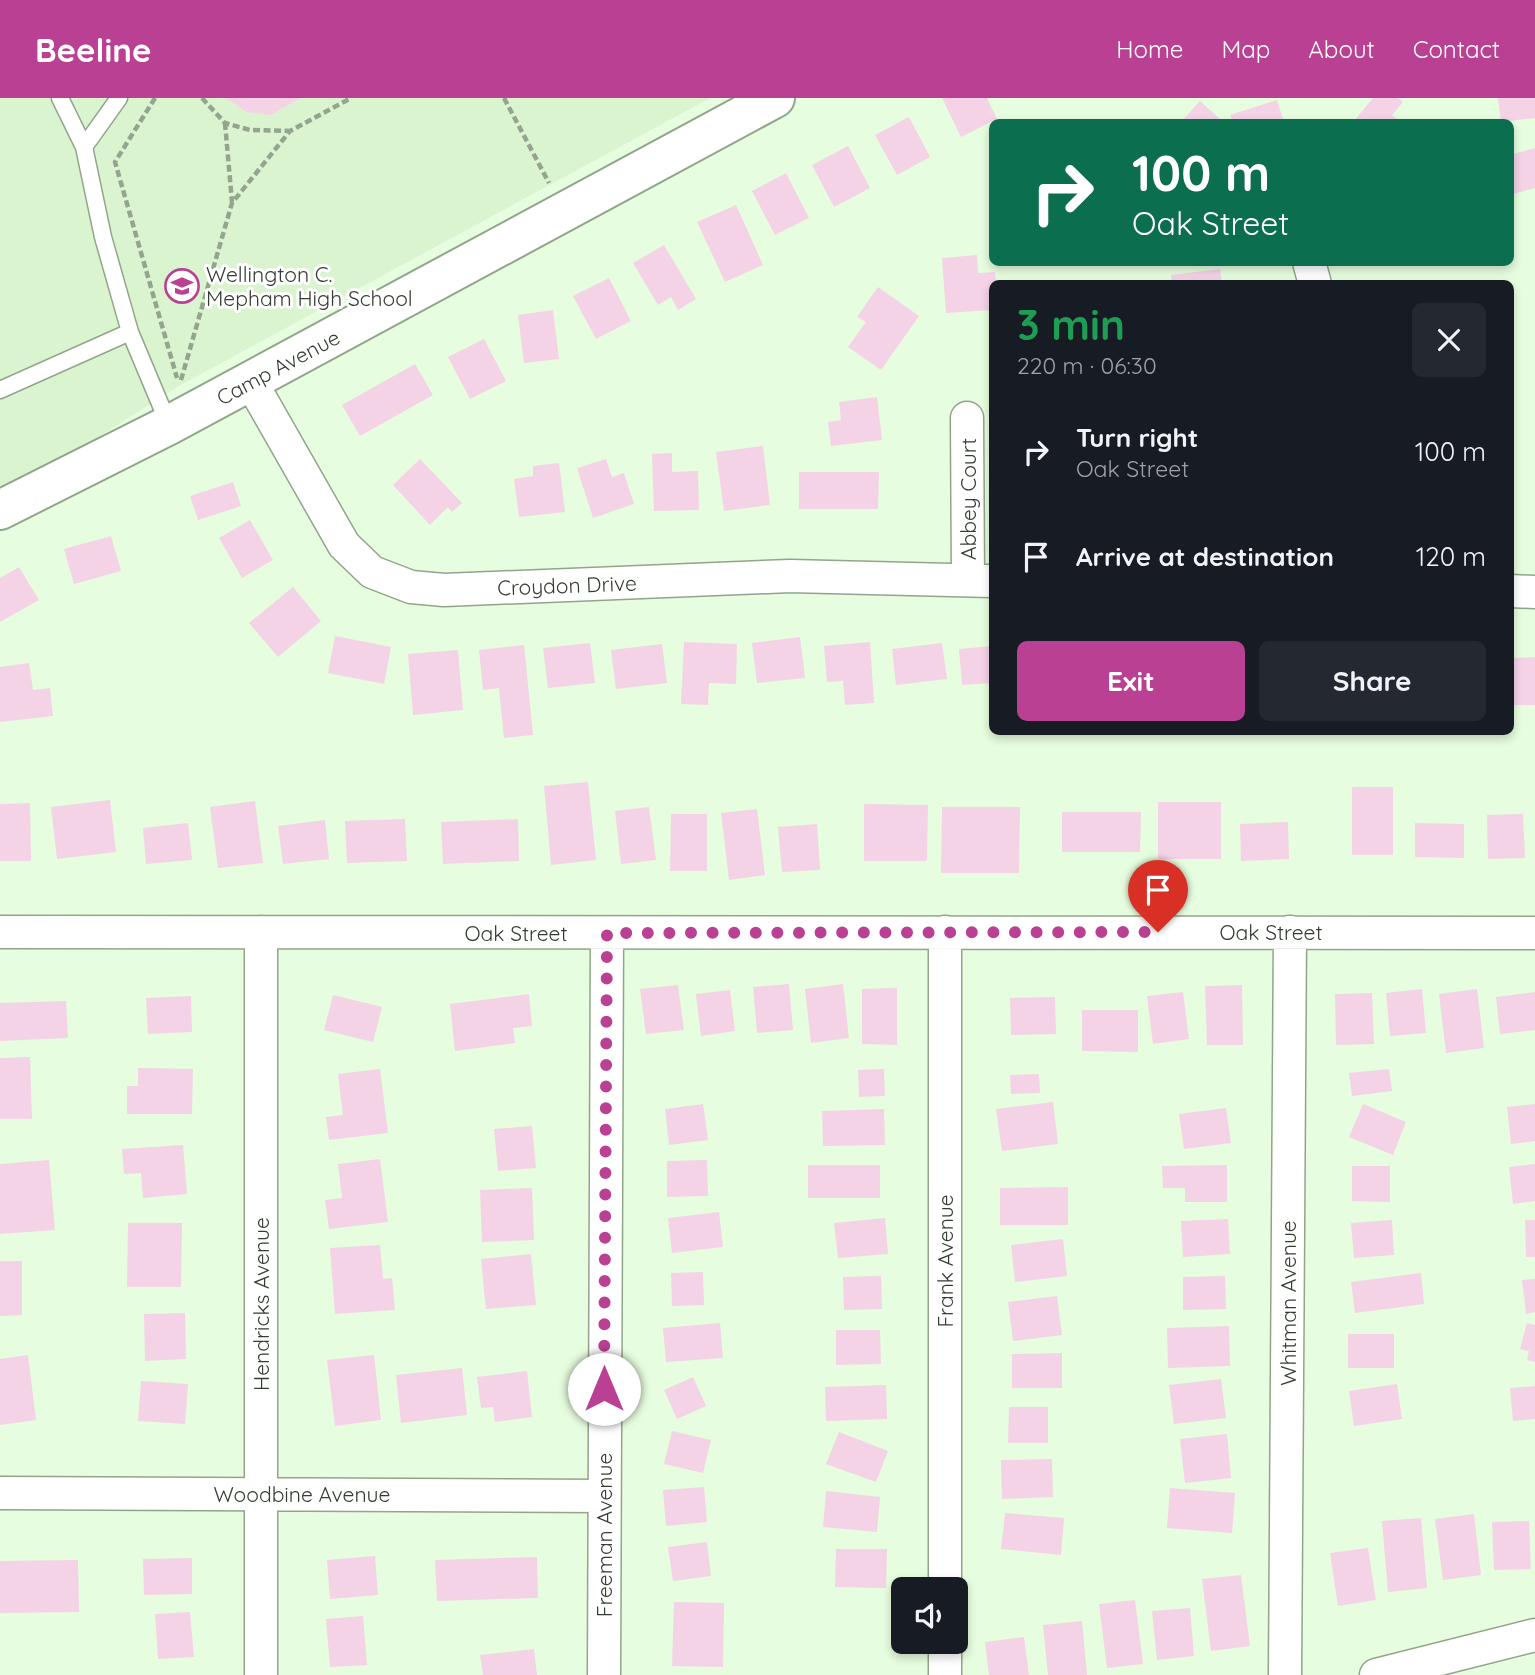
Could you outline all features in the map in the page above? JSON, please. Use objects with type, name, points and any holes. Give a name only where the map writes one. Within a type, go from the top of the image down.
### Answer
[{"type":"street","name":"Camp Avenue","points":[[0,510],[251,382],[775,98]]},
{"type":"street","name":"Croydon Drive","points":[[251,382],[344,545],[372,572],[411,587],[444,590],[790,576],[980,580]]},
{"type":"street","name":"Abbey Court","points":[[967,418],[980,580]]},
{"type":"street","points":[[1514,591],[1535,592]]},
{"type":"street","name":"Oak Street","points":[[0,932],[1535,933]]},
{"type":"street","name":"Hendricks Avenue","points":[[261,932],[261,1675]]},
{"type":"street","name":"Frank Avenue","points":[[945,932],[945,1577]]},
{"type":"street","name":"Whitman Avenue","points":[[1285,1675],[1290,932]]},
{"type":"street","name":"Freeman Avenue","points":[[604,1675],[607,933]]},
{"type":"street","name":"Woodbine Avenue","points":[[0,1493],[604,1496]]},
{"type":"street","points":[[1376,1675],[1535,1635]]},
{"type":"street","points":[[945,1654],[946,1675]]},
{"type":"lane","points":[[60,98],[84,147],[103,237],[130,332],[169,425]]},
{"type":"lane","points":[[84,147],[119,98]]},
{"type":"lane","points":[[0,390],[130,332]]},
{"type":"path","points":[[155,98],[115,162],[179,386],[232,203],[225,122]]},
{"type":"path","points":[[202,98],[225,122],[250,130],[290,131]]},
{"type":"path","points":[[232,203],[290,131],[351,98]]},
{"type":"path","points":[[504,98],[564,212]]},
{"type":"shaded area","name":"Wellington C. Mepham High School","points":[[0,98],[710,98],[179,386],[0,499]]},
{"type":"building","points":[[226,98],[300,98],[271,115],[246,112]]},
{"type":"building","points":[[942,98],[987,98],[997,119],[989,119],[989,123],[961,137]]},
{"type":"building","points":[[1373,98],[1398,98],[1403,102],[1392,115],[1397,119],[1356,119]]},
{"type":"building","points":[[1498,98],[1535,98],[1535,118],[1501,119]]},
{"type":"building","points":[[1277,100],[1283,119],[1232,119],[1230,115]]},
{"type":"building","points":[[1200,101],[1220,119],[1184,119]]},
{"type":"building","points":[[909,117],[930,157],[897,175],[875,135]]},
{"type":"building","points":[[848,146],[870,188],[834,207],[812,165]]},
{"type":"building","points":[[1535,148],[1535,188],[1514,194],[1514,154]]},
{"type":"building","points":[[786,173],[809,218],[775,235],[752,191]]},
{"type":"building","points":[[736,205],[763,265],[725,282],[697,222]]},
{"type":"building","points":[[664,245],[696,299],[678,310],[671,297],[658,305],[633,263]]},
{"type":"building","points":[[977,255],[978,273],[995,272],[996,280],[989,280],[989,310],[946,313],[942,258]]},
{"type":"building","points":[[1220,269],[1221,280],[1172,280],[1171,275]]},
{"type":"building","points":[[609,278],[631,321],[596,339],[573,296]]},
{"type":"building","points":[[878,287],[919,316],[881,370],[848,347],[866,322],[857,317]]},
{"type":"building","points":[[553,310],[559,359],[524,363],[518,315]]},
{"type":"building","points":[[484,339],[506,381],[470,399],[448,357]]},
{"type":"building","points":[[415,364],[433,395],[360,436],[342,405]]},
{"type":"building","points":[[877,397],[882,440],[831,446],[828,422],[841,420],[839,402]]},
{"type":"building","points":[[763,446],[770,505],[724,511],[716,452]]},
{"type":"building","points":[[672,453],[672,472],[698,471],[699,510],[654,511],[652,454]]},
{"type":"building","points":[[420,459],[462,503],[452,512],[448,507],[430,525],[393,485]]},
{"type":"building","points":[[606,459],[612,477],[624,473],[634,504],[593,518],[577,468]]},
{"type":"building","points":[[559,463],[565,512],[519,517],[514,479],[533,476],[533,466]]},
{"type":"building","points":[[799,472],[879,472],[878,509],[799,509]]},
{"type":"building","points":[[233,482],[241,506],[198,520],[190,496]]},
{"type":"building","points":[[250,520],[273,560],[242,578],[219,538]]},
{"type":"building","points":[[111,536],[121,571],[74,584],[64,549]]},
{"type":"building","points":[[19,567],[39,600],[0,622],[0,578]]},
{"type":"building","points":[[293,587],[321,621],[278,657],[249,623]]},
{"type":"building","points":[[335,636],[391,647],[384,684],[328,673]]},
{"type":"building","points":[[800,637],[805,678],[757,683],[752,643]]},
{"type":"building","points":[[684,642],[737,644],[736,684],[709,683],[708,705],[681,704]]},
{"type":"building","points":[[870,642],[874,703],[845,705],[843,681],[827,682],[824,646]]},
{"type":"building","points":[[590,643],[595,683],[548,688],[543,648]]},
{"type":"building","points":[[942,643],[947,679],[896,685],[892,649]]},
{"type":"building","points":[[662,644],[667,683],[616,689],[611,650]]},
{"type":"building","points":[[524,645],[533,735],[504,738],[499,688],[483,690],[479,650]]},
{"type":"building","points":[[989,646],[989,683],[962,685],[959,649]]},
{"type":"building","points":[[458,650],[463,710],[413,715],[408,654]]},
{"type":"building","points":[[1535,657],[1535,705],[1514,705],[1514,658]]},
{"type":"building","points":[[29,663],[33,690],[50,688],[53,716],[0,722],[0,667]]},
{"type":"building","points":[[588,782],[596,860],[551,865],[544,786]]},
{"type":"building","points":[[1352,787],[1393,787],[1393,855],[1352,855]]},
{"type":"building","points":[[110,800],[116,852],[57,859],[51,807]]},
{"type":"building","points":[[255,801],[263,863],[218,868],[210,807]]},
{"type":"building","points":[[1158,802],[1221,802],[1221,859],[1158,859]]},
{"type":"building","points":[[30,803],[31,861],[0,861],[0,804]]},
{"type":"building","points":[[864,804],[928,805],[927,861],[864,861]]},
{"type":"building","points":[[649,807],[656,860],[621,864],[615,811]]},
{"type":"building","points":[[942,807],[1020,807],[1019,873],[941,873]]},
{"type":"building","points":[[757,809],[765,875],[729,880],[721,813]]},
{"type":"building","points":[[1062,812],[1141,812],[1140,852],[1062,852]]},
{"type":"building","points":[[671,814],[707,814],[707,871],[670,871]]},
{"type":"building","points":[[1523,814],[1525,858],[1488,859],[1487,815]]},
{"type":"building","points":[[405,819],[407,861],[347,863],[345,821]]},
{"type":"building","points":[[518,819],[519,861],[443,864],[441,822]]},
{"type":"building","points":[[325,820],[329,859],[283,864],[278,826]]},
{"type":"building","points":[[1288,822],[1289,859],[1241,861],[1240,824]]},
{"type":"building","points":[[188,823],[192,860],[146,864],[143,828]]},
{"type":"building","points":[[1415,823],[1464,824],[1464,858],[1415,857]]},
{"type":"building","points":[[817,824],[820,870],[782,872],[778,827]]},
{"type":"building","points":[[789,984],[793,1030],[757,1033],[753,987]]},
{"type":"building","points":[[843,984],[849,1038],[811,1043],[805,989]]},
{"type":"building","points":[[678,985],[684,1030],[646,1034],[640,989]]},
{"type":"building","points":[[1242,985],[1243,1045],[1207,1045],[1205,986]]},
{"type":"building","points":[[897,988],[897,1045],[862,1044],[862,989]]},
{"type":"building","points":[[1422,989],[1426,1033],[1390,1036],[1386,993]]},
{"type":"building","points":[[1477,989],[1484,1048],[1446,1053],[1439,994]]},
{"type":"building","points":[[730,990],[735,1031],[701,1036],[696,994]]},
{"type":"building","points":[[1183,992],[1189,1039],[1153,1044],[1147,996]]},
{"type":"building","points":[[1535,992],[1535,1030],[1500,1034],[1496,997]]},
{"type":"building","points":[[1372,993],[1374,1044],[1336,1045],[1335,994]]},
{"type":"building","points":[[529,994],[532,1026],[513,1028],[515,1043],[455,1051],[450,1004]]},
{"type":"building","points":[[333,995],[382,1007],[373,1042],[324,1030]]},
{"type":"building","points":[[191,996],[192,1032],[148,1034],[146,998]]},
{"type":"building","points":[[1055,997],[1056,1034],[1011,1035],[1010,998]]},
{"type":"building","points":[[66,1001],[68,1038],[0,1041],[0,1003]]},
{"type":"building","points":[[1082,1010],[1138,1010],[1138,1052],[1082,1051]]},
{"type":"building","points":[[30,1057],[32,1119],[0,1119],[0,1058]]},
{"type":"building","points":[[138,1068],[193,1069],[192,1114],[127,1114],[127,1086],[138,1086]]},
{"type":"building","points":[[380,1069],[388,1133],[329,1140],[326,1117],[343,1115],[338,1074]]},
{"type":"building","points":[[884,1069],[885,1096],[859,1097],[858,1070]]},
{"type":"building","points":[[1389,1069],[1392,1091],[1352,1096],[1349,1073]]},
{"type":"building","points":[[1039,1074],[1040,1093],[1011,1094],[1010,1075]]},
{"type":"building","points":[[1053,1102],[1058,1144],[1002,1151],[996,1109]]},
{"type":"building","points":[[703,1104],[708,1140],[669,1145],[665,1109]]},
{"type":"building","points":[[1363,1104],[1406,1122],[1393,1155],[1349,1137]]},
{"type":"building","points":[[1535,1104],[1535,1141],[1511,1144],[1507,1107]]},
{"type":"building","points":[[1226,1108],[1231,1143],[1184,1149],[1179,1114]]},
{"type":"building","points":[[884,1109],[885,1145],[823,1146],[822,1111]]},
{"type":"building","points":[[532,1126],[536,1168],[498,1171],[494,1129]]},
{"type":"building","points":[[183,1145],[187,1194],[143,1198],[141,1173],[124,1174],[122,1149]]},
{"type":"building","points":[[380,1159],[388,1222],[329,1229],[325,1200],[342,1198],[338,1164]]},
{"type":"building","points":[[49,1160],[55,1230],[0,1234],[0,1164]]},
{"type":"building","points":[[707,1160],[708,1196],[667,1197],[667,1161]]},
{"type":"building","points":[[1535,1164],[1535,1201],[1513,1204],[1509,1167]]},
{"type":"building","points":[[808,1165],[880,1165],[880,1198],[808,1198]]},
{"type":"building","points":[[1227,1165],[1227,1202],[1185,1202],[1185,1188],[1163,1188],[1162,1166]]},
{"type":"building","points":[[1352,1166],[1390,1166],[1390,1202],[1352,1201]]},
{"type":"building","points":[[1068,1187],[1068,1225],[1000,1225],[1000,1188]]},
{"type":"building","points":[[532,1188],[534,1240],[482,1242],[480,1190]]},
{"type":"building","points":[[719,1212],[723,1247],[672,1253],[668,1218]]},
{"type":"building","points":[[885,1218],[888,1254],[838,1258],[834,1223]]},
{"type":"building","points":[[1228,1219],[1230,1254],[1183,1257],[1181,1221]]},
{"type":"building","points":[[1392,1220],[1394,1255],[1354,1258],[1351,1223]]},
{"type":"building","points":[[1525,1220],[1535,1220],[1535,1257],[1526,1257]]},
{"type":"building","points":[[128,1223],[182,1223],[181,1287],[127,1287]]},
{"type":"building","points":[[1063,1239],[1067,1276],[1015,1282],[1011,1245]]},
{"type":"building","points":[[380,1245],[383,1279],[392,1278],[395,1310],[335,1314],[330,1248]]},
{"type":"building","points":[[531,1254],[536,1305],[486,1309],[481,1259]]},
{"type":"building","points":[[0,1261],[22,1261],[22,1315],[0,1316]]},
{"type":"building","points":[[703,1272],[704,1305],[672,1306],[671,1273]]},
{"type":"building","points":[[1421,1273],[1424,1304],[1355,1313],[1351,1282]]},
{"type":"building","points":[[881,1276],[882,1309],[844,1310],[843,1277]]},
{"type":"building","points":[[1225,1276],[1226,1309],[1183,1310],[1183,1277]]},
{"type":"building","points":[[1535,1279],[1535,1312],[1526,1314],[1522,1280]]},
{"type":"building","points":[[1057,1296],[1062,1335],[1013,1341],[1008,1302]]},
{"type":"building","points":[[185,1313],[186,1359],[145,1361],[144,1314]]},
{"type":"building","points":[[720,1323],[723,1358],[666,1362],[663,1328]]},
{"type":"building","points":[[1527,1323],[1535,1325],[1535,1362],[1527,1360],[1529,1351],[1520,1349]]},
{"type":"building","points":[[1229,1326],[1230,1366],[1168,1368],[1167,1328]]},
{"type":"building","points":[[836,1330],[880,1330],[881,1364],[836,1365]]},
{"type":"building","points":[[1348,1334],[1394,1334],[1394,1368],[1348,1368]]},
{"type":"building","points":[[1062,1353],[1062,1388],[1012,1388],[1012,1354]]},
{"type":"building","points":[[28,1355],[36,1420],[0,1425],[0,1359]]},
{"type":"building","points":[[374,1355],[381,1420],[335,1426],[327,1360]]},
{"type":"building","points":[[462,1368],[467,1415],[401,1423],[396,1375]]},
{"type":"building","points":[[527,1371],[532,1417],[495,1422],[493,1407],[481,1408],[477,1377]]},
{"type":"building","points":[[693,1377],[706,1406],[677,1419],[664,1390]]},
{"type":"building","points":[[1221,1379],[1226,1418],[1174,1424],[1169,1385]]},
{"type":"building","points":[[141,1381],[188,1384],[185,1424],[138,1421]]},
{"type":"building","points":[[1397,1384],[1402,1419],[1354,1426],[1349,1391]]},
{"type":"building","points":[[886,1385],[887,1419],[826,1421],[825,1387]]},
{"type":"building","points":[[1535,1386],[1535,1419],[1513,1421],[1510,1388]]},
{"type":"building","points":[[1009,1407],[1048,1407],[1048,1443],[1008,1443]]},
{"type":"building","points":[[672,1431],[711,1440],[703,1473],[664,1464]]},
{"type":"building","points":[[839,1432],[888,1451],[876,1482],[826,1464]]},
{"type":"building","points":[[1227,1434],[1231,1478],[1185,1483],[1180,1439]]},
{"type":"building","points":[[1052,1459],[1053,1497],[1002,1499],[1001,1460]]},
{"type":"building","points":[[704,1487],[707,1522],[666,1526],[663,1490]]},
{"type":"building","points":[[1170,1488],[1235,1493],[1232,1533],[1167,1528]]},
{"type":"building","points":[[826,1491],[880,1497],[877,1532],[823,1527]]},
{"type":"building","points":[[1005,1513],[1064,1518],[1061,1555],[1001,1549]]},
{"type":"building","points":[[1474,1514],[1481,1575],[1443,1580],[1435,1519]]},
{"type":"building","points":[[1421,1518],[1427,1588],[1388,1592],[1382,1521]]},
{"type":"building","points":[[1529,1521],[1531,1569],[1494,1570],[1492,1522]]},
{"type":"building","points":[[707,1542],[711,1576],[673,1581],[668,1547]]},
{"type":"building","points":[[1368,1548],[1376,1600],[1338,1606],[1330,1553]]},
{"type":"building","points":[[836,1549],[887,1549],[886,1588],[835,1587]]},
{"type":"building","points":[[375,1556],[378,1595],[330,1599],[327,1560]]},
{"type":"building","points":[[537,1557],[538,1598],[437,1601],[435,1560]]},
{"type":"building","points":[[192,1558],[192,1594],[144,1595],[143,1559]]},
{"type":"building","points":[[78,1560],[79,1612],[0,1613],[0,1561]]},
{"type":"building","points":[[1241,1575],[1250,1646],[1211,1651],[1202,1579]]},
{"type":"building","points":[[1135,1600],[1143,1664],[1107,1668],[1099,1604]]},
{"type":"building","points":[[674,1602],[724,1603],[723,1667],[672,1666]]},
{"type":"building","points":[[1190,1608],[1194,1656],[1157,1660],[1152,1611]]},
{"type":"building","points":[[190,1612],[194,1657],[158,1659],[155,1614]]},
{"type":"building","points":[[363,1616],[367,1665],[330,1667],[326,1619]]},
{"type":"building","points":[[1082,1621],[1087,1675],[1048,1675],[1043,1625]]},
{"type":"building","points":[[1024,1637],[1029,1675],[989,1675],[985,1642]]},
{"type":"building","points":[[534,1649],[537,1675],[483,1675],[480,1655]]},
{"type":"place","name":"Wellington C. Mepham High School","points":[[182,286]]},
{"type":"route","points":[[604,1389],[607,933],[1158,932]]}]
